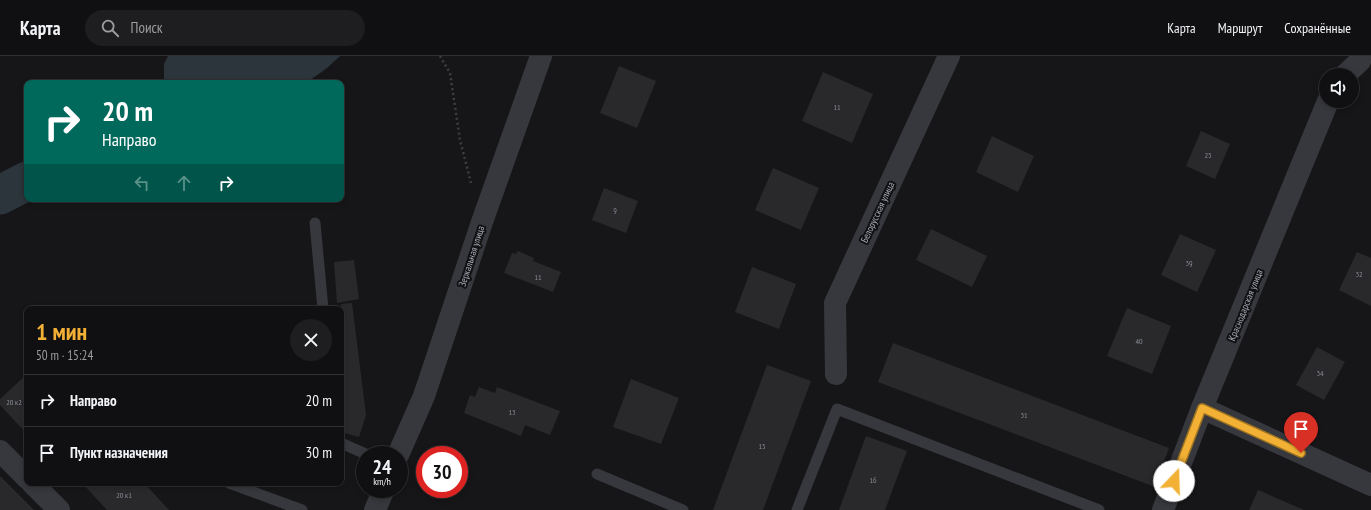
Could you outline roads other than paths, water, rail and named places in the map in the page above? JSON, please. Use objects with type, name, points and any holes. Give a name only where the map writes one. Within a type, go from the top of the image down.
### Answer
[{"type":"street","name":"Зеркальная улица","points":[[402,446],[424,396],[482,222],[541,56]]},
{"type":"street","name":"Белорусская улица","points":[[836,374],[835,303],[949,56]]},
{"type":"street","name":"Краснодарская улица","points":[[1163,510],[1202,408],[1325,108]]},
{"type":"street","points":[[1202,408],[1371,485]]},
{"type":"street","points":[[0,451],[24,475]]},
{"type":"street","points":[[35,486],[59,510]]},
{"type":"street","points":[[375,510],[380,498]]},
{"type":"lane","points":[[315,223],[323,306]]},
{"type":"lane","points":[[796,510],[837,409],[1099,510]]},
{"type":"lane","points":[[344,444],[356,450]]},
{"type":"lane","points":[[597,474],[683,510]]},
{"type":"lane","points":[[237,486],[302,510]]},
{"type":"waterway","points":[[0,195],[24,183]]}]
